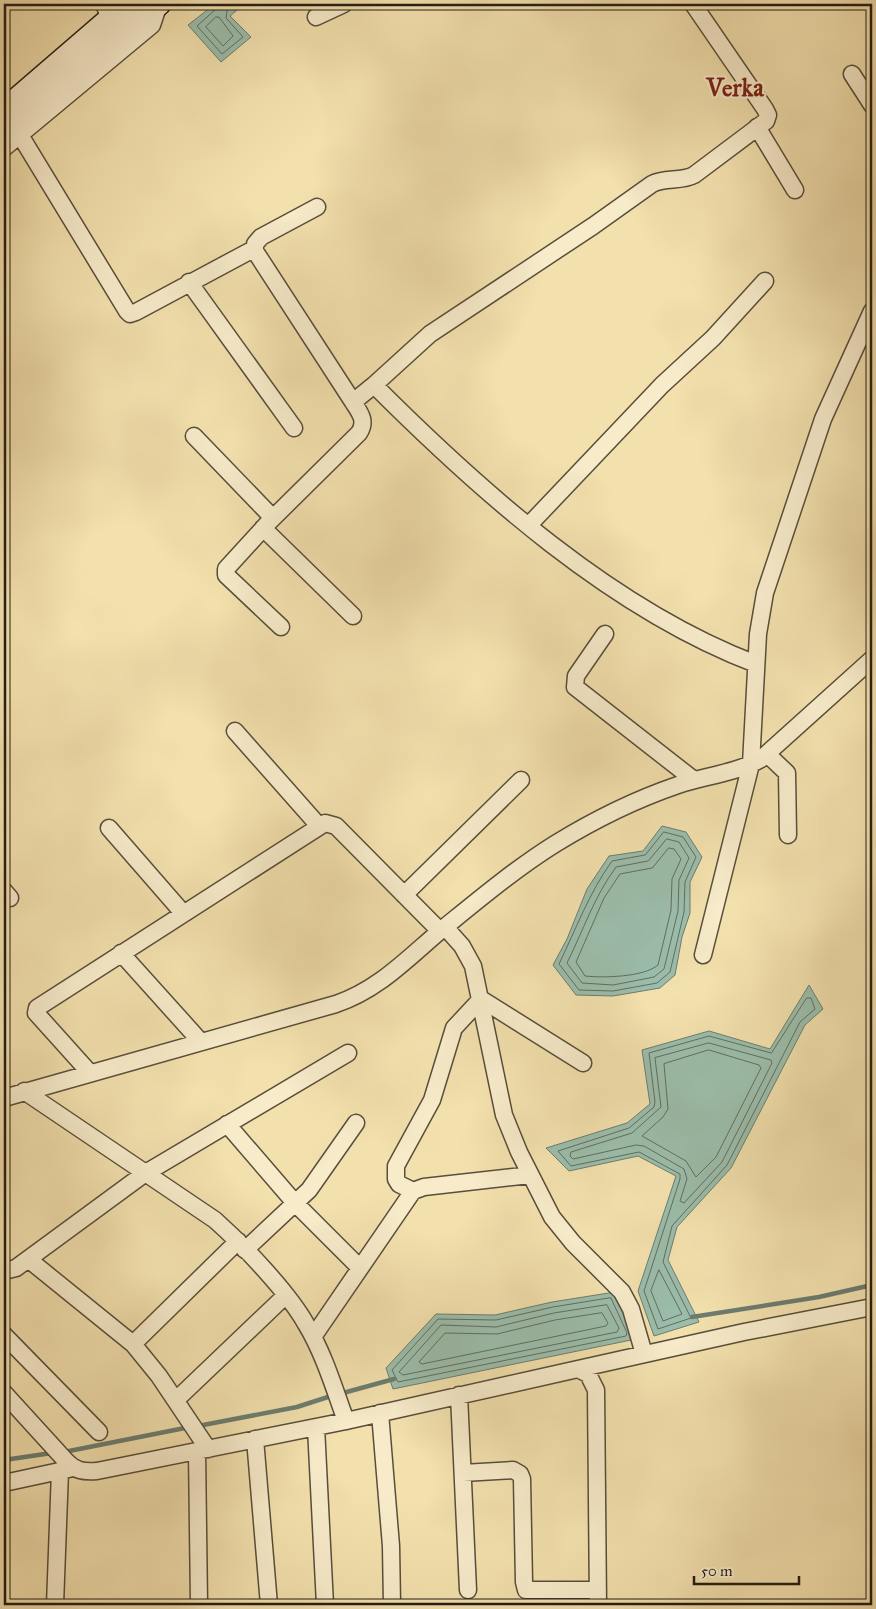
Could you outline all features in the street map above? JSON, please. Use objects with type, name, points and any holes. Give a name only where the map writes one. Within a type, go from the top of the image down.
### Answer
[{"type":"main road","points":[[12,134],[107,11],[127,4]]},
{"type":"main road","points":[[4,110],[60,74],[159,4]]},
{"type":"street","points":[[4,148],[12,134],[152,26],[159,4]]},
{"type":"street","points":[[316,17],[344,4]]},
{"type":"street","points":[[353,402],[430,334],[593,226],[652,184],[688,178],[766,121],[768,115],[765,108],[693,4]]},
{"type":"street","points":[[852,74],[872,105]]},
{"type":"street","points":[[757,127],[795,190]]},
{"type":"street","points":[[12,134],[126,312],[130,314],[248,252],[255,251]]},
{"type":"street","points":[[281,627],[226,575],[226,569],[268,523],[363,427],[363,419],[353,402],[255,251],[255,244],[261,237],[317,207]]},
{"type":"street","points":[[530,525],[662,385],[713,338],[765,281]]},
{"type":"street","points":[[189,282],[294,428]]},
{"type":"street","points":[[703,955],[751,764],[758,634],[765,593],[823,419],[872,311]]},
{"type":"street","points":[[374,385],[454,462],[530,525],[615,589],[689,634],[756,664]]},
{"type":"street","points":[[194,436],[268,523],[353,616]]},
{"type":"street","points":[[605,634],[576,676],[574,687],[694,780]]},
{"type":"street","points":[[4,1098],[352,999],[378,984],[443,929],[524,866],[570,836],[632,803],[694,780],[751,764],[767,754],[872,659]]},
{"type":"street","points":[[235,731],[319,826]]},
{"type":"street","points":[[767,754],[787,773],[788,835]]},
{"type":"street","points":[[404,895],[521,780]]},
{"type":"street","points":[[90,1073],[36,1013],[37,1008],[319,826],[325,823],[336,826],[404,895],[443,929],[468,956],[481,998],[504,1115],[530,1175],[552,1217],[573,1242],[622,1292],[631,1309],[644,1354]]},
{"type":"street","points":[[109,828],[183,913]]},
{"type":"street","points":[[121,953],[201,1042]]},
{"type":"street","points":[[481,998],[583,1063]]},
{"type":"street","points":[[413,1192],[399,1184],[396,1179],[396,1166],[432,1100],[454,1028],[481,998]]},
{"type":"street","points":[[4,1271],[12,1270],[144,1174],[348,1053]]},
{"type":"street","points":[[24,1091],[144,1174],[215,1220],[242,1246],[300,1314],[313,1337],[346,1421]]},
{"type":"street","points":[[133,1344],[242,1246],[295,1203],[317,1180],[356,1123]]},
{"type":"street","points":[[227,1124],[295,1203],[360,1268]]},
{"type":"street","points":[[313,1337],[413,1192],[424,1187],[530,1175]]},
{"type":"street","points":[[28,1258],[133,1344],[176,1400],[202,1450],[199,1605]]},
{"type":"street","points":[[176,1400],[285,1296]]},
{"type":"street","points":[[4,1483],[67,1470],[97,1471],[346,1421],[644,1354],[872,1307]]},
{"type":"street","points":[[4,1334],[99,1432]]},
{"type":"street","points":[[463,1473],[513,1470],[520,1474],[522,1479],[524,1582],[526,1590],[598,1598],[596,1390],[588,1374],[578,1369]]},
{"type":"street","points":[[4,1393],[67,1470],[55,1605]]},
{"type":"street","points":[[459,1395],[468,1590]]},
{"type":"street","points":[[380,1413],[391,1546],[392,1605]]},
{"type":"street","points":[[316,1427],[325,1605]]},
{"type":"street","points":[[255,1439],[270,1605]]},
{"type":"water","points":[[215,4],[231,4],[237,10],[230,16],[251,37],[221,62],[188,25]]},
{"type":"water","points":[[662,826],[686,832],[702,857],[690,882],[690,913],[682,937],[675,975],[660,988],[613,996],[576,995],[553,965],[567,939],[587,889],[609,856],[643,851]]},
{"type":"water","points":[[809,985],[823,1009],[805,1025],[731,1168],[677,1227],[668,1260],[699,1322],[654,1336],[638,1291],[676,1176],[638,1156],[569,1171],[546,1148],[627,1123],[650,1104],[642,1050],[709,1031],[770,1049]]},
{"type":"water","points":[[615,1292],[636,1339],[393,1389],[386,1368],[436,1314],[495,1315],[552,1302]]},
{"type":"waterway","points":[[692,1317],[819,1297],[872,1285]]},
{"type":"waterway","points":[[343,1393],[394,1379]]},
{"type":"waterway","points":[[198,1426],[297,1407],[331,1396]]},
{"type":"waterway","points":[[69,1451],[190,1427]]},
{"type":"waterway","points":[[4,1460],[52,1453]]},
{"type":"district","name":"Verka","points":[[735,87]]}]
